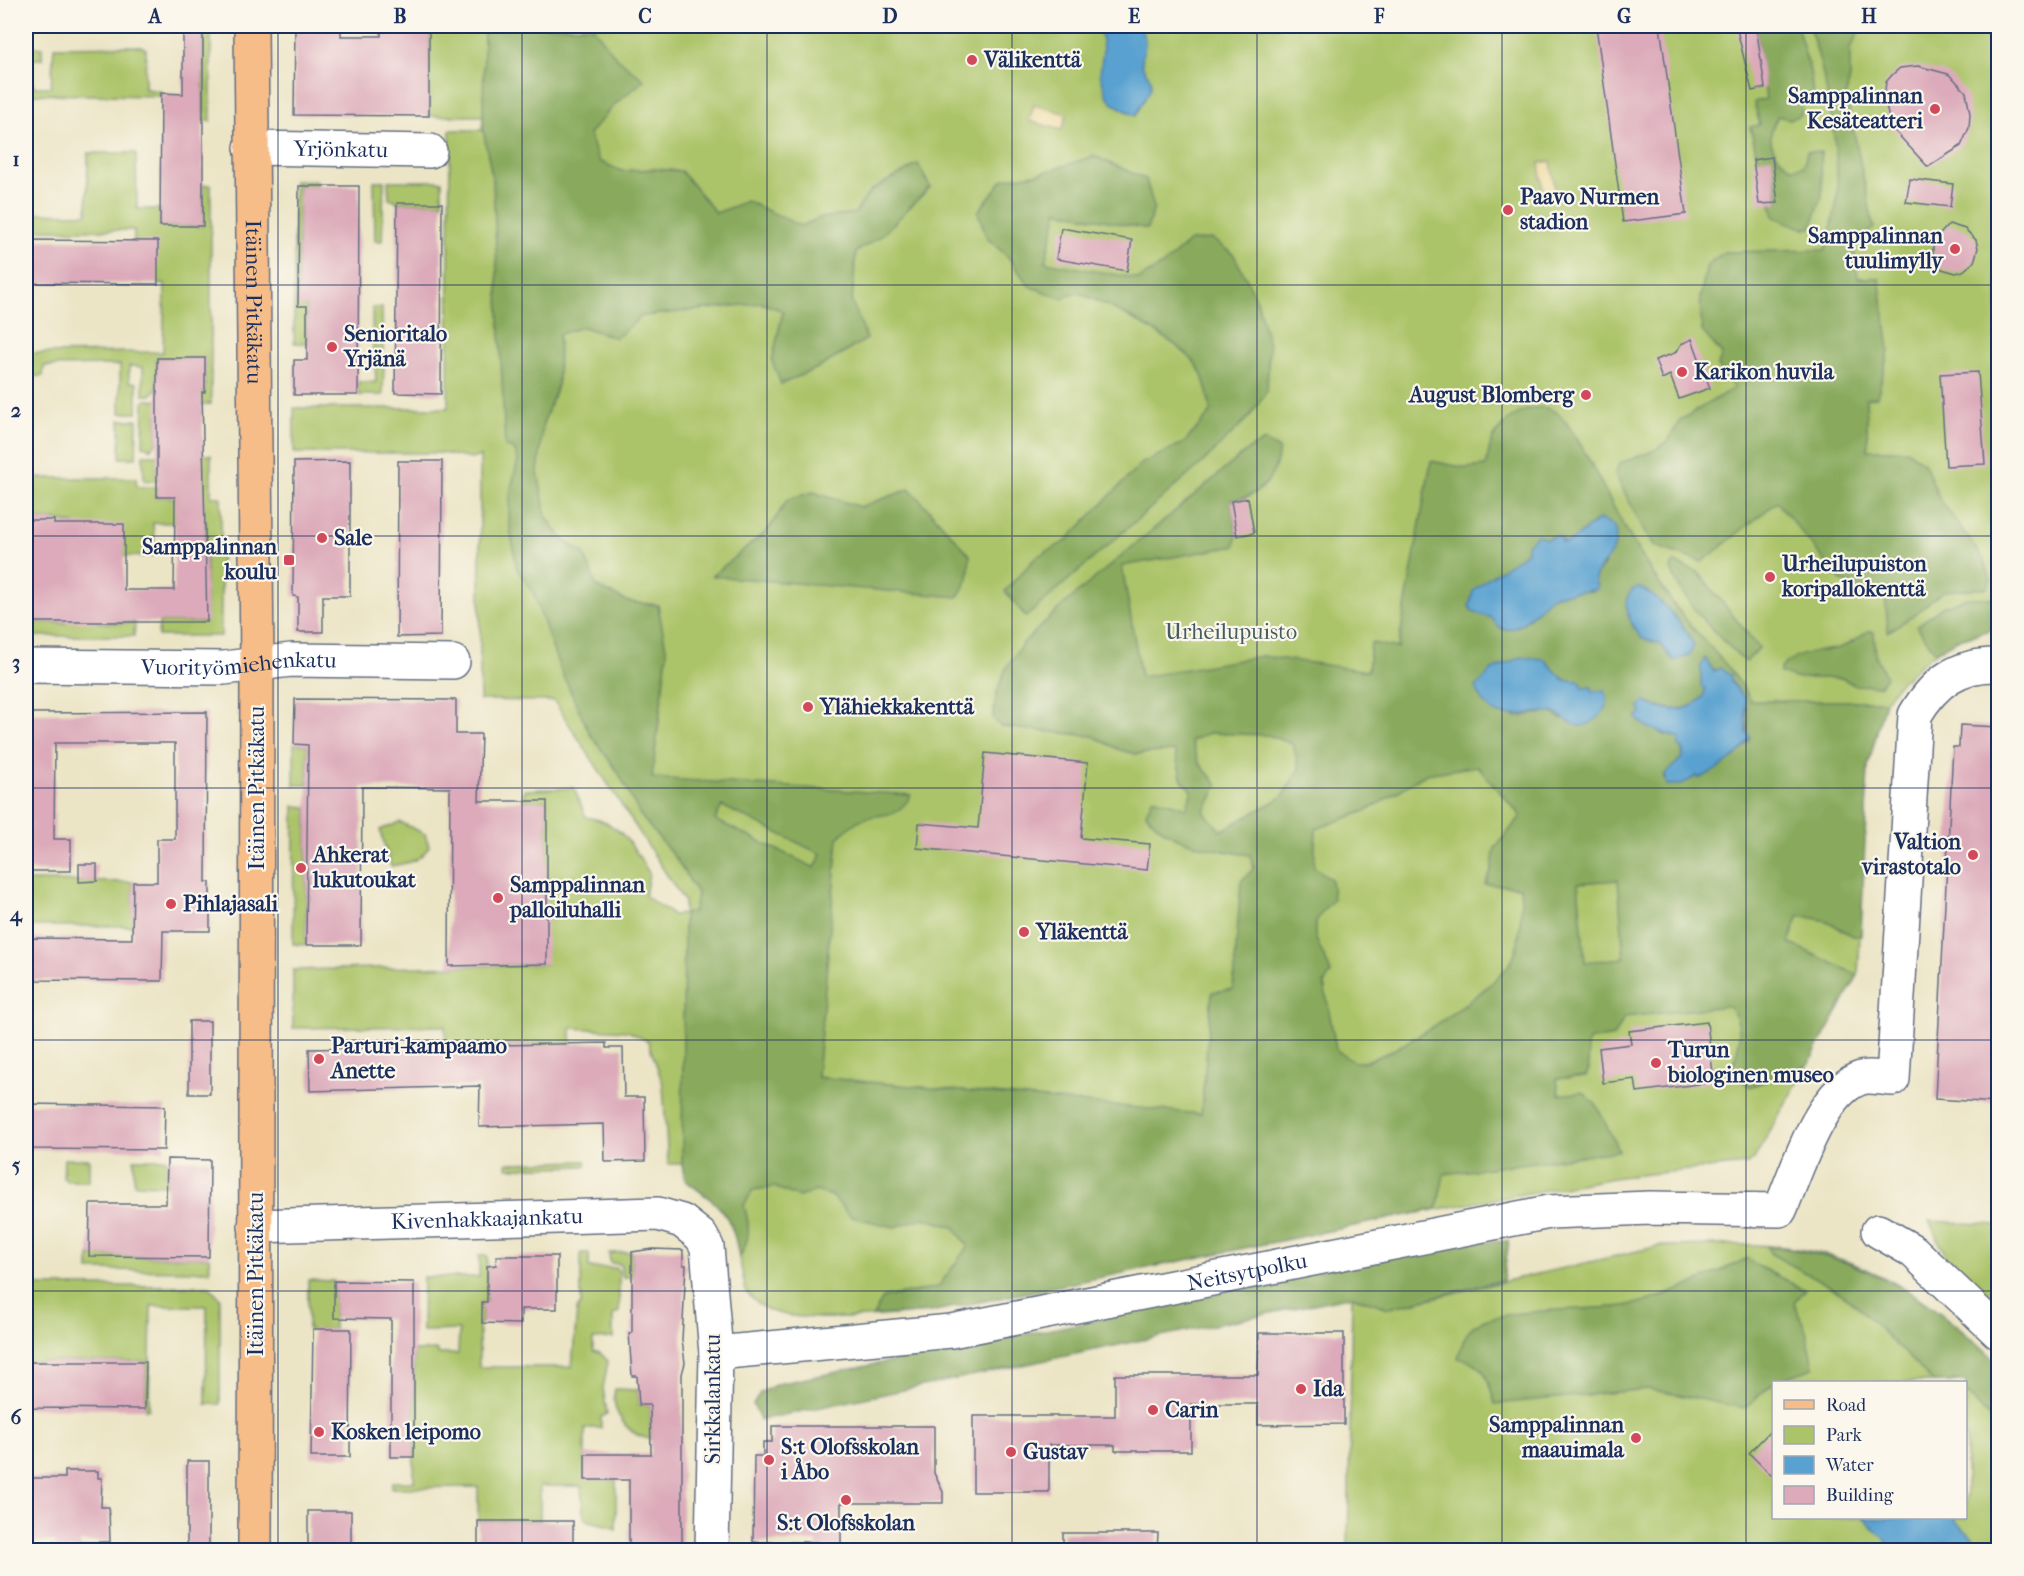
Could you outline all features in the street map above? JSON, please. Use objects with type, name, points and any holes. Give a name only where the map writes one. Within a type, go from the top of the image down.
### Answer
[{"type":"main road","name":"Itäinen Pitkäkatu","points":[[250,26],[257,664],[255,1551]]},
{"type":"street","name":"Yrjönkatu","points":[[251,148],[430,152]]},
{"type":"street","name":"Vuorityömiehenkatu","points":[[26,666],[224,668],[291,660],[453,662]]},
{"type":"street","name":"Neitsytpolku","points":[[716,1353],[951,1331],[1549,1212],[1650,1208],[1780,1210],[1811,1134],[1841,1087],[1863,1077],[1893,1079],[1912,725],[1922,702],[1943,681],[1958,671],[1972,666],[1998,665]]},
{"type":"street","name":"Kivenhakkaajankatu","points":[[255,1226],[658,1214],[682,1221],[701,1236],[707,1247]]},
{"type":"street","points":[[1878,1231],[1913,1251],[1998,1332]]},
{"type":"street","name":"Sirkkalankatu","points":[[707,1247],[716,1353],[712,1551]]},
{"type":"green space","points":[[203,26],[211,26],[211,121],[204,121]]},
{"type":"green space","name":"Urheilupuisto","points":[[429,26],[1998,26],[1998,629],[1972,634],[1936,652],[1906,678],[1903,678],[1885,701],[1868,766],[1858,975],[1754,1159],[1747,1164],[1619,1177],[1411,1214],[930,1312],[849,1318],[807,1317],[771,1311],[757,1303],[746,1292],[733,1225],[717,1204],[685,1180],[682,1164],[668,1164],[663,1084],[648,1041],[628,1031],[571,1028],[571,1044],[446,1047],[445,1026],[293,1028],[293,970],[546,964],[547,801],[523,801],[524,790],[574,788],[586,817],[608,824],[617,830],[637,853],[649,873],[645,896],[673,915],[684,914],[684,901],[554,701],[480,700],[480,456],[471,459],[442,453],[294,453],[294,408],[448,408],[450,130],[482,130],[483,116],[429,116]]},
{"type":"green space","points":[[484,26],[592,26],[615,56],[644,80],[614,105],[589,134],[599,161],[621,171],[655,169],[681,171],[716,213],[747,201],[801,226],[819,218],[855,213],[871,190],[918,164],[930,187],[881,236],[856,252],[852,302],[867,339],[820,367],[781,384],[772,361],[783,311],[762,303],[642,316],[616,338],[583,327],[559,334],[558,384],[543,424],[538,473],[546,516],[563,540],[584,553],[597,587],[629,602],[658,605],[667,654],[652,778],[911,795],[905,804],[893,813],[856,822],[838,838],[817,1077],[1201,1114],[1212,992],[1233,989],[1241,881],[1254,868],[1250,855],[1207,848],[1179,839],[1155,824],[1146,813],[1153,798],[1187,808],[1192,790],[1182,780],[1175,751],[1136,754],[1120,750],[1093,736],[1001,727],[993,718],[996,695],[1006,668],[1024,642],[1063,605],[1249,449],[1265,441],[1279,449],[1277,460],[1270,477],[1259,490],[1242,499],[1231,501],[1237,536],[1235,546],[1122,566],[1141,677],[1262,656],[1368,671],[1371,643],[1398,648],[1431,461],[1466,468],[1486,466],[1497,432],[1516,415],[1533,408],[1549,409],[1565,421],[1653,574],[1691,626],[1731,671],[1751,701],[1885,701],[1868,766],[1861,936],[1853,936],[1827,921],[1799,915],[1789,943],[1858,975],[1808,1065],[1750,1087],[1732,1072],[1739,1028],[1737,1020],[1727,1006],[1625,1017],[1614,1036],[1591,1040],[1587,1044],[1589,1069],[1586,1076],[1557,1079],[1559,1095],[1583,1092],[1597,1106],[1619,1151],[1444,1174],[1437,1209],[930,1312],[873,1316],[883,1298],[938,1287],[968,1246],[954,1227],[923,1218],[895,1227],[851,1217],[832,1196],[816,1191],[799,1197],[774,1187],[753,1190],[744,1205],[748,1232],[746,1245],[739,1258],[733,1230],[728,1220],[707,1196],[685,1180],[682,1164],[684,914],[694,911],[697,893],[677,860],[640,815],[618,772],[590,734],[558,664],[533,592],[517,569],[509,523],[510,493],[518,460],[514,449],[505,447],[493,181],[483,130]],"holes":[[[1594,522],[1605,564],[1596,575],[1592,591],[1555,595],[1523,623],[1506,630],[1499,627],[1492,618],[1473,612],[1469,606],[1472,598],[1485,583],[1527,552],[1528,547],[1541,538],[1547,539],[1552,536],[1562,539],[1562,543],[1570,542]],[[1645,590],[1689,635],[1674,661],[1660,644],[1641,637],[1632,625]],[[1717,669],[1722,672],[1738,691],[1746,707],[1749,740],[1727,762],[1700,778],[1697,776],[1664,780],[1665,774],[1683,757],[1680,738],[1665,735],[1639,721],[1644,702],[1677,709],[1691,706],[1705,694],[1702,677]],[[1558,674],[1569,682],[1592,688],[1591,692],[1596,692],[1562,719],[1551,712],[1515,717]],[[1209,733],[1268,735],[1293,744],[1299,769],[1282,797],[1221,831],[1204,812],[1218,785],[1199,763],[1191,741]],[[1477,766],[1521,816],[1495,848],[1491,872],[1485,884],[1520,887],[1521,914],[1519,935],[1512,960],[1486,987],[1466,1004],[1418,1036],[1375,1058],[1357,1062],[1347,1058],[1336,1049],[1324,984],[1331,973],[1315,934],[1318,919],[1333,900],[1331,879],[1314,867],[1316,829],[1368,810],[1426,774]],[[722,806],[821,854],[815,868],[715,820]],[[1618,880],[1624,958],[1585,962],[1578,883]]]},
{"type":"green space","points":[[1756,26],[1797,26],[1810,71],[1814,103],[1807,98],[1802,104],[1801,115],[1789,119],[1778,116],[1771,132],[1771,139],[1779,157],[1792,168],[1804,166],[1807,151],[1821,152],[1822,197],[1811,228],[1802,228],[1774,217],[1771,203],[1778,202],[1774,177],[1758,159],[1750,127],[1760,125],[1754,102],[1766,99]]},
{"type":"green space","points":[[1809,26],[1862,26],[1850,49],[1850,78],[1846,94],[1874,228],[1853,243],[1858,278],[1879,278],[1889,350],[1877,397],[1866,398],[1868,450],[1907,450],[1925,464],[1939,498],[1983,558],[1991,580],[1987,588],[1943,591],[1910,618],[1888,632],[1885,594],[1842,582],[1777,502],[1702,562],[1655,546],[1646,534],[1615,474],[1620,463],[1653,451],[1668,441],[1680,420],[1734,388],[1718,366],[1722,354],[1702,331],[1700,299],[1707,265],[1724,252],[1825,250],[1837,200],[1836,158],[1831,112]]},
{"type":"green space","points":[[26,46],[42,48],[42,59],[33,59],[33,87],[51,87],[54,47],[141,46],[146,49],[145,89],[160,91],[161,96],[29,94],[26,114]]},
{"type":"green space","points":[[26,133],[29,135],[28,213],[87,214],[88,153],[136,153],[137,209],[160,209],[160,226],[203,226],[203,185],[211,185],[211,404],[200,405],[200,392],[205,392],[205,358],[157,358],[157,388],[151,395],[143,395],[143,367],[129,366],[129,382],[137,383],[137,413],[120,413],[120,365],[44,366],[43,376],[27,376],[26,424],[26,353],[163,352],[165,284],[158,284],[134,241],[134,230],[26,230]]},
{"type":"green space","points":[[1094,156],[1146,179],[1154,208],[1147,229],[1058,211],[1045,262],[1139,279],[1164,264],[1190,241],[1212,239],[1234,255],[1257,300],[1269,345],[1267,391],[1250,416],[1202,463],[1026,617],[1005,591],[1036,557],[1065,542],[1142,463],[1184,443],[1211,412],[1201,374],[1186,353],[1158,333],[1079,293],[1060,298],[1029,286],[1009,258],[987,238],[978,212],[1003,179],[1041,173]]},
{"type":"green space","points":[[294,181],[317,181],[317,186],[299,186],[298,305],[307,306],[307,343],[294,343]]},
{"type":"green space","points":[[374,181],[384,181],[382,241],[375,241]]},
{"type":"green space","points":[[388,181],[442,181],[442,203],[397,203],[396,200],[389,199]]},
{"type":"green space","points":[[372,308],[382,308],[383,350],[373,350]]},
{"type":"green space","points":[[375,364],[384,365],[383,395],[358,395],[358,382],[376,382]]},
{"type":"green space","points":[[147,400],[163,401],[157,414],[157,442],[150,449],[143,445],[144,402]]},
{"type":"green space","points":[[120,420],[137,420],[136,458],[120,458]]},
{"type":"green space","points":[[143,455],[163,455],[157,468],[157,482],[144,480]]},
{"type":"green space","points":[[211,455],[211,497],[221,497],[221,636],[158,636],[159,622],[206,622],[206,522],[153,523],[155,553],[153,556],[124,556],[75,524],[54,520],[28,520],[26,527],[26,478],[136,478],[137,487],[157,487],[157,497],[203,497],[199,457]]},
{"type":"green space","points":[[910,489],[970,555],[968,579],[958,597],[712,576],[768,530],[788,499],[813,492],[860,507]]},
{"type":"green space","points":[[1674,563],[1698,572],[1759,648],[1746,662],[1725,643],[1692,606],[1676,580],[1671,568]]},
{"type":"green space","points":[[1966,598],[1994,598],[1994,620],[1991,630],[1956,640],[1935,652],[1917,626],[1942,607]]},
{"type":"green space","points":[[66,616],[91,616],[98,623],[135,623],[134,636],[26,636],[26,617],[30,617],[30,622],[66,623]]},
{"type":"green space","points":[[1868,631],[1874,632],[1876,656],[1886,677],[1879,686],[1854,685],[1842,678],[1795,678],[1780,673],[1780,669],[1793,659],[1843,647]]},
{"type":"green space","points":[[294,744],[308,745],[307,785],[294,785]]},
{"type":"green space","points":[[294,806],[307,807],[306,945],[293,944]]},
{"type":"green space","points":[[400,822],[425,834],[429,846],[418,859],[391,866],[380,830]]},
{"type":"green space","points":[[26,881],[133,882],[133,926],[26,926]]},
{"type":"green space","points":[[64,1159],[89,1159],[89,1181],[67,1181],[63,1178]]},
{"type":"green space","points":[[134,1159],[167,1159],[167,1185],[134,1184]]},
{"type":"green space","points":[[586,1161],[586,1166],[507,1168],[507,1163]]},
{"type":"green space","points":[[1929,1221],[1998,1225],[1996,1296],[1998,1297],[1998,1311],[1947,1258]]},
{"type":"green space","points":[[1509,1241],[1503,1280],[1389,1308],[1352,1296],[760,1420],[753,1404],[760,1393],[777,1384],[1107,1318],[1438,1244]]},
{"type":"green space","points":[[1659,1246],[1772,1246],[1809,1251],[1862,1267],[1888,1279],[1935,1309],[1998,1364],[1998,1550],[1348,1550],[1352,1296],[1389,1308]]},
{"type":"green space","points":[[1766,1246],[1802,1251],[1834,1259],[1893,1283],[1946,1318],[1998,1364],[1998,1428],[1967,1393],[1967,1381],[1932,1381],[1856,1305],[1830,1286],[1771,1254]]},
{"type":"green space","points":[[632,1252],[632,1277],[623,1277],[620,1264],[610,1263],[609,1253]]},
{"type":"green space","points":[[581,1253],[589,1253],[589,1268],[615,1268],[619,1271],[619,1312],[613,1315],[613,1338],[593,1339],[593,1351],[600,1353],[608,1361],[603,1388],[607,1414],[601,1417],[601,1428],[585,1428],[585,1479],[616,1480],[616,1531],[614,1527],[587,1520],[583,1513],[581,1486],[540,1486],[540,1521],[478,1521],[478,1487],[392,1488],[392,1482],[414,1482],[414,1351],[437,1350],[438,1354],[458,1354],[459,1330],[422,1331],[423,1277],[479,1277],[479,1256],[487,1256],[487,1302],[482,1302],[482,1323],[479,1324],[479,1367],[572,1367],[577,1310],[581,1304]]},
{"type":"green space","points":[[89,1256],[209,1257],[210,1271],[89,1270]]},
{"type":"green space","points":[[1748,1258],[1756,1265],[1805,1290],[1794,1302],[1806,1331],[1813,1368],[1772,1381],[1772,1384],[1745,1408],[1648,1389],[1495,1404],[1487,1379],[1480,1368],[1468,1360],[1458,1358],[1470,1329],[1490,1318],[1624,1306],[1656,1298]]},
{"type":"green space","points":[[308,1280],[334,1281],[334,1329],[308,1330]]},
{"type":"green space","points":[[26,1286],[209,1286],[220,1298],[220,1404],[206,1404],[207,1306],[151,1306],[149,1409],[145,1409],[146,1362],[26,1362]]},
{"type":"green space","points":[[615,1389],[638,1390],[639,1405],[650,1405],[651,1439],[635,1433],[622,1422],[615,1406]]},
{"type":"sand","points":[[1034,105],[1067,114],[1062,130],[1029,121]]},
{"type":"sand","points":[[1551,161],[1556,196],[1544,198],[1539,163]]},
{"type":"water","points":[[1100,26],[1139,26],[1143,33],[1145,42],[1142,65],[1151,80],[1151,88],[1135,116],[1112,103],[1106,94],[1100,74],[1103,50]]},
{"type":"water","points":[[1599,519],[1614,527],[1616,537],[1612,552],[1596,574],[1597,589],[1551,597],[1515,628],[1499,627],[1492,618],[1473,612],[1469,606],[1473,591],[1527,552],[1527,544],[1537,535],[1546,539],[1557,536],[1562,539],[1562,543],[1570,542]]},
{"type":"water","points":[[1640,588],[1664,605],[1684,629],[1694,645],[1690,655],[1674,661],[1660,644],[1641,638],[1626,608],[1633,589]]},
{"type":"water","points":[[1522,657],[1544,659],[1564,680],[1580,681],[1583,688],[1592,687],[1592,692],[1604,690],[1607,702],[1602,713],[1592,722],[1580,726],[1551,712],[1508,715],[1499,714],[1490,709],[1476,687],[1492,670]]},
{"type":"water","points":[[1705,658],[1714,672],[1720,668],[1731,676],[1731,682],[1745,698],[1746,732],[1750,736],[1729,762],[1714,771],[1699,778],[1697,776],[1681,785],[1667,785],[1665,774],[1683,757],[1683,749],[1678,746],[1680,739],[1645,726],[1636,717],[1641,713],[1639,707],[1644,702],[1676,710],[1699,701],[1705,691],[1705,688],[1701,687],[1701,666]]},
{"type":"water","points":[[1864,1519],[1954,1519],[1985,1550],[1895,1550]]},
{"type":"building","points":[[183,26],[203,26],[203,226],[160,226],[161,93],[183,94]]},
{"type":"building","points":[[295,26],[341,26],[341,36],[381,36],[381,26],[429,26],[429,116],[294,115]]},
{"type":"building","points":[[1596,26],[1660,26],[1686,214],[1623,222]]},
{"type":"building","points":[[1736,26],[1756,26],[1765,88],[1752,91]]},
{"type":"building","points":[[1918,66],[1948,74],[1954,79],[1966,92],[1970,114],[1969,128],[1961,146],[1928,167],[1891,127],[1884,98],[1886,82],[1892,75],[1900,68]]},
{"type":"building","points":[[1772,157],[1778,203],[1759,204],[1753,160]]},
{"type":"building","points":[[1910,179],[1953,184],[1950,207],[1906,202]]},
{"type":"building","points":[[299,186],[359,186],[358,395],[294,395],[294,360],[307,360],[307,306],[298,306]]},
{"type":"building","points":[[397,203],[442,203],[441,394],[395,393]]},
{"type":"building","name":"Samppalinnan tuulimylly","points":[[1949,224],[1965,229],[1976,240],[1978,248],[1974,262],[1963,271],[1956,273],[1942,269],[1933,257],[1933,242]]},
{"type":"building","points":[[1061,228],[1132,240],[1127,271],[1056,259]]},
{"type":"building","points":[[26,240],[158,241],[158,284],[26,283]]},
{"type":"building","name":"Karikon huvila","points":[[1692,339],[1710,388],[1679,399],[1670,375],[1662,379],[1655,360],[1675,353],[1681,344]]},
{"type":"building","points":[[157,358],[205,358],[205,392],[202,392],[207,622],[30,622],[30,617],[26,617],[28,520],[54,520],[54,524],[124,524],[124,590],[174,590],[175,497],[157,497]]},
{"type":"building","points":[[1978,372],[1985,464],[1946,466],[1940,374]]},
{"type":"building","name":"Sale","points":[[350,461],[350,596],[323,596],[323,632],[298,632],[298,597],[293,596],[294,462]]},
{"type":"building","points":[[398,461],[442,461],[441,636],[397,637]]},
{"type":"building","points":[[1248,498],[1254,533],[1237,536],[1231,501]]},
{"type":"building","points":[[295,699],[456,700],[456,734],[481,734],[479,801],[547,801],[547,964],[449,966],[450,788],[362,787],[361,945],[306,945],[308,745],[294,744]]},
{"type":"building","points":[[207,712],[206,882],[210,882],[210,931],[163,931],[162,981],[26,980],[26,938],[132,939],[133,882],[157,882],[157,839],[175,839],[175,743],[55,743],[54,839],[71,839],[71,871],[26,871],[26,713]]},
{"type":"building","name":"Valtion virastotalo","points":[[1960,725],[1998,727],[1998,1103],[1935,1099],[1953,747],[1959,747]]},
{"type":"building","points":[[985,753],[1088,763],[1081,838],[1150,844],[1147,870],[917,848],[919,823],[978,828]]},
{"type":"building","points":[[79,864],[97,864],[97,881],[79,882]]},
{"type":"building","points":[[189,1021],[210,1021],[210,1094],[189,1094]]},
{"type":"building","name":"Turun biologinen museo","points":[[1707,1022],[1714,1082],[1637,1092],[1635,1079],[1603,1083],[1599,1048],[1631,1044],[1629,1031]]},
{"type":"building","points":[[606,1043],[606,1048],[623,1048],[624,1097],[644,1097],[645,1161],[605,1162],[604,1124],[479,1127],[480,1086],[310,1091],[309,1049]]},
{"type":"building","points":[[26,1104],[165,1106],[164,1150],[26,1149]]},
{"type":"building","points":[[167,1159],[210,1160],[209,1257],[89,1256],[90,1204],[166,1204]]},
{"type":"building","points":[[652,1249],[683,1250],[683,1265],[686,1265],[682,1340],[685,1363],[682,1374],[682,1551],[629,1551],[629,1480],[585,1480],[585,1454],[651,1454],[650,1405],[639,1405],[637,1376],[632,1376],[629,1333],[632,1333],[632,1252]]},
{"type":"building","points":[[497,1256],[557,1256],[557,1309],[521,1309],[521,1324],[482,1323],[482,1302],[487,1302],[487,1266],[496,1265]]},
{"type":"building","points":[[334,1281],[414,1282],[414,1457],[391,1457],[391,1319],[334,1318]]},
{"type":"building","points":[[313,1329],[351,1329],[350,1457],[311,1457]]},
{"type":"building","points":[[1259,1333],[1344,1333],[1344,1424],[1258,1425],[1258,1404],[1191,1404],[1191,1451],[1115,1451],[1115,1445],[1049,1445],[1049,1492],[973,1492],[973,1416],[1115,1416],[1115,1375],[1258,1375]]},
{"type":"building","points":[[26,1362],[146,1362],[145,1409],[26,1408]]},
{"type":"building","points":[[772,1426],[934,1426],[934,1473],[943,1492],[943,1503],[841,1503],[841,1548],[817,1548],[817,1542],[753,1542],[754,1456],[763,1456],[763,1442],[772,1442]]},
{"type":"building","points":[[1772,1429],[1772,1476],[1749,1453]]},
{"type":"building","points":[[187,1461],[209,1461],[209,1549],[187,1548]]},
{"type":"building","points":[[65,1471],[98,1471],[98,1478],[102,1478],[101,1507],[109,1507],[110,1542],[80,1542],[81,1550],[54,1550],[54,1542],[26,1542],[26,1478],[65,1478]]},
{"type":"building","points":[[308,1511],[351,1511],[351,1551],[308,1551]]},
{"type":"building","points":[[478,1521],[573,1521],[573,1551],[478,1551]]},
{"type":"building","points":[[1063,1533],[1158,1533],[1157,1551],[1063,1551]]},
{"type":"place","name":"Välikenttä","points":[[972,60]]},
{"type":"place","name":"Samppalinnan Kesäteatteri","points":[[1935,109]]},
{"type":"place","name":"Paavo Nurmen stadion","points":[[1508,210]]},
{"type":"place","name":"Samppalinnan tuulimylly","points":[[1955,249]]},
{"type":"place","name":"Senioritalo Yrjänä","points":[[332,347]]},
{"type":"place","name":"Karikon huvila","points":[[1682,372]]},
{"type":"place","name":"August Blomberg","points":[[1586,395]]},
{"type":"place","name":"Sale","points":[[322,538]]},
{"type":"place","name":"Samppalinnan koulu","points":[[289,560]]},
{"type":"place","name":"Urheilupuiston koripallokenttä","points":[[1770,577]]},
{"type":"place","name":"Ylähiekkakenttä","points":[[808,707]]},
{"type":"place","name":"Valtion virastotalo","points":[[1973,855]]},
{"type":"place","name":"Ahkerat lukutoukat","points":[[301,868]]},
{"type":"place","name":"Samppalinnan palloiluhalli","points":[[498,898]]},
{"type":"place","name":"Pihlajasali","points":[[171,904]]},
{"type":"place","name":"Yläkenttä","points":[[1024,932]]},
{"type":"place","name":"Parturi-kampaamo Anette","points":[[319,1059]]},
{"type":"place","name":"Turun biologinen museo","points":[[1656,1063]]},
{"type":"place","name":"Ida","points":[[1301,1389]]},
{"type":"place","name":"Carin","points":[[1153,1410]]},
{"type":"place","name":"Kosken leipomo","points":[[319,1432]]},
{"type":"place","name":"Samppalinnan maauimala","points":[[1636,1438]]},
{"type":"place","name":"Gustav","points":[[1011,1452]]},
{"type":"place","name":"S:t Olofsskolan i Åbo","points":[[769,1460]]},
{"type":"place","name":"S:t Olofsskolan","points":[[846,1500]]}]
